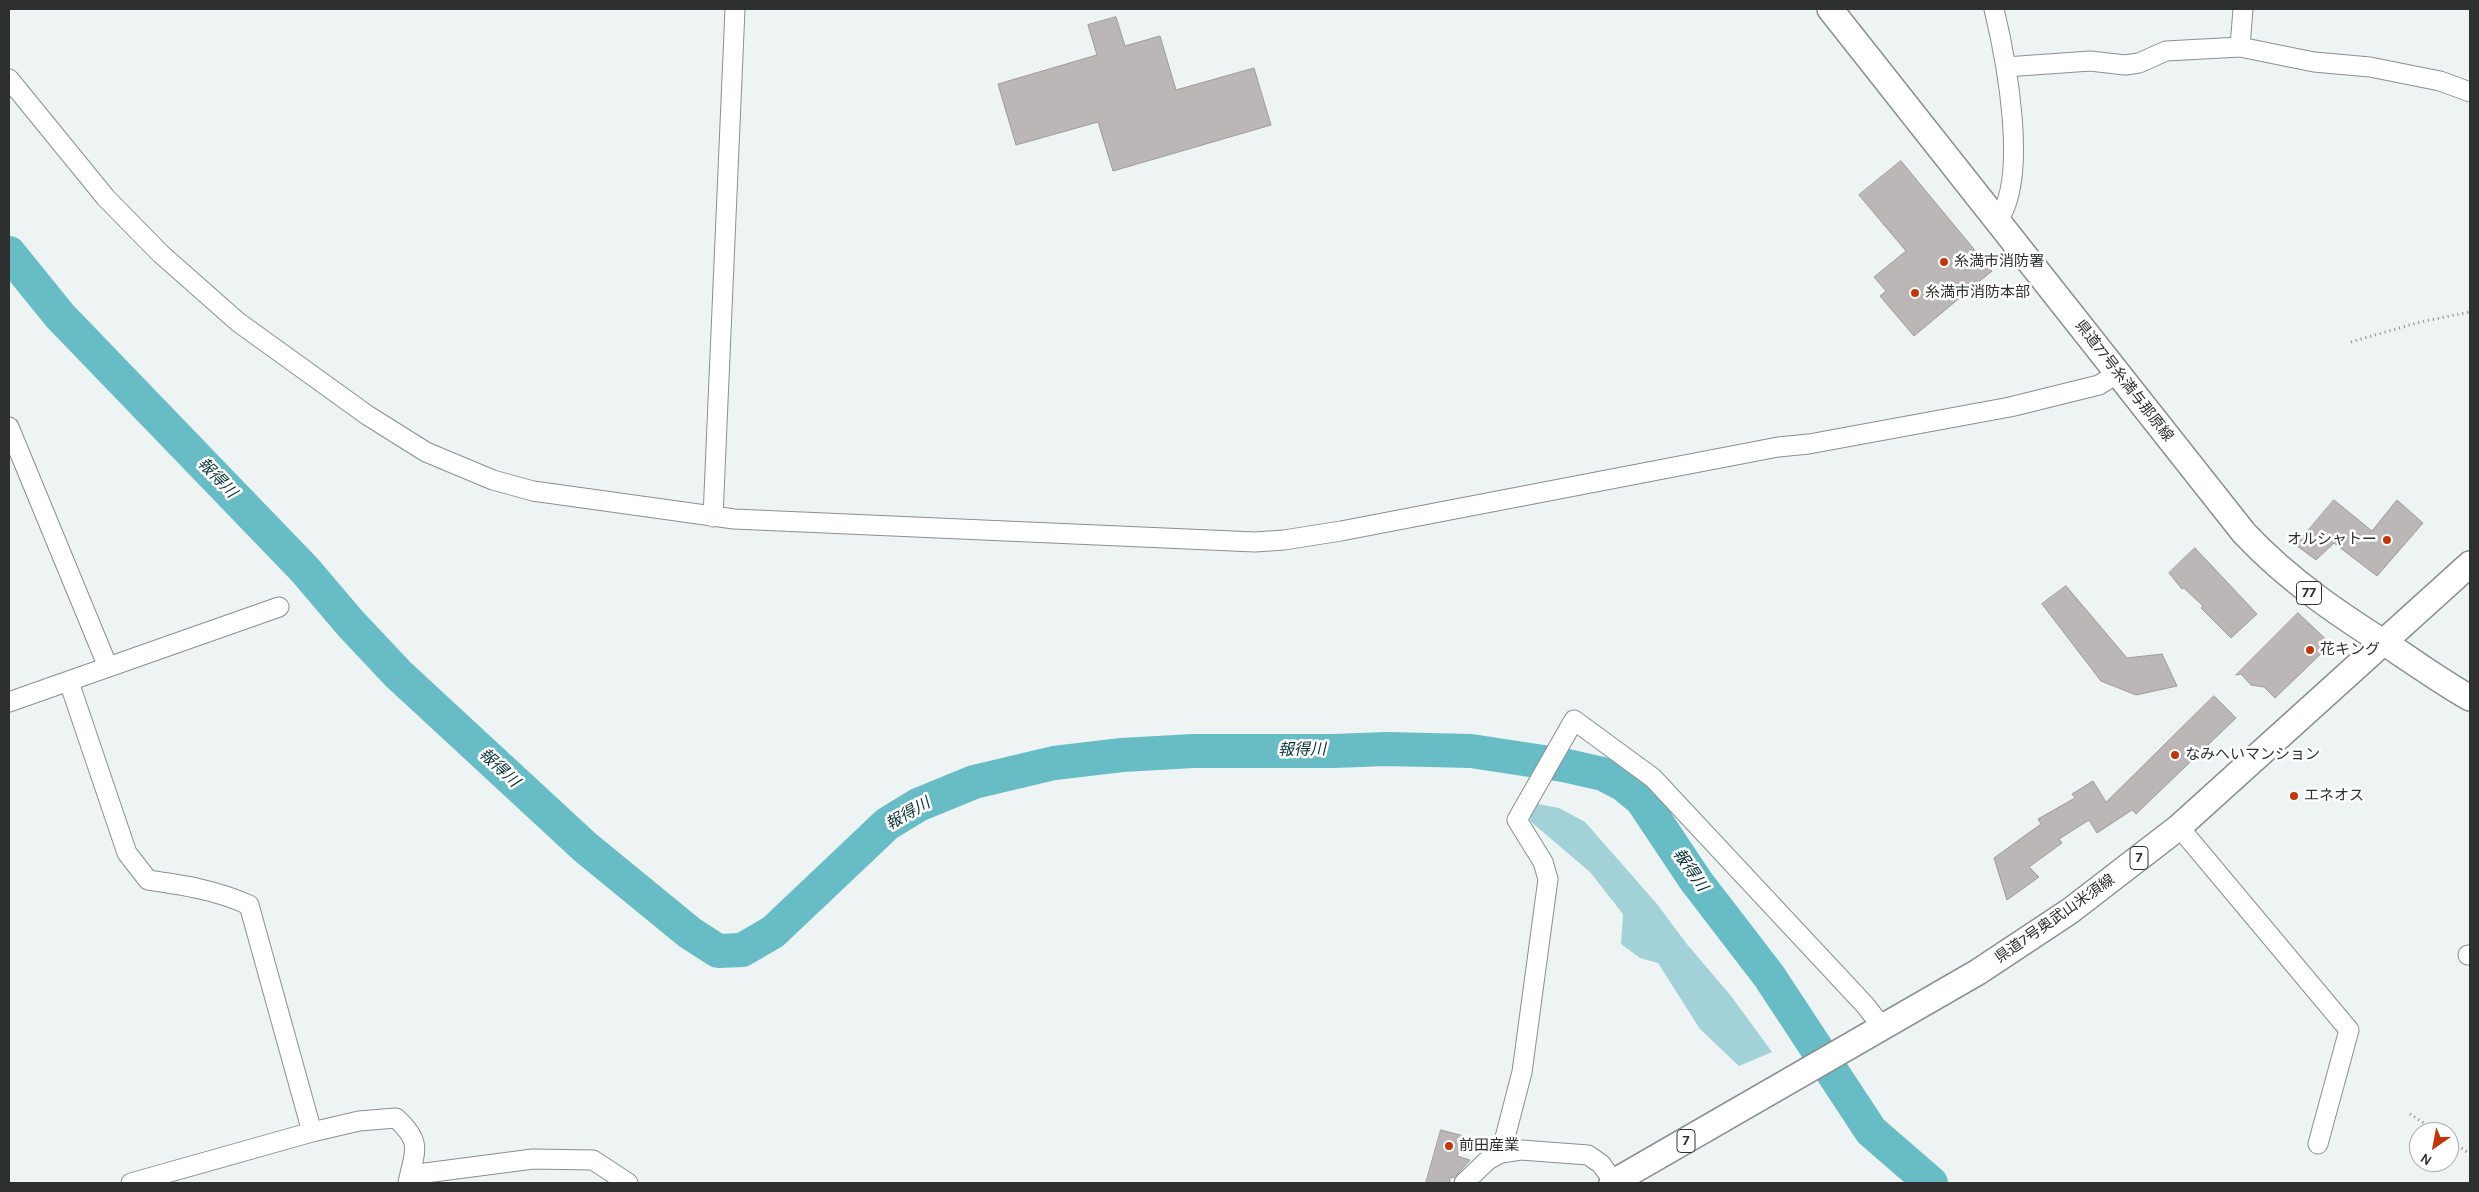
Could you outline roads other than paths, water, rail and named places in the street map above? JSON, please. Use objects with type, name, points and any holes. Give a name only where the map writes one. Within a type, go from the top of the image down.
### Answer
[{"type":"main road","name":"県道77号糸満与那原線","points":[[1830,9],[2244,533],[2264,555],[2316,598],[2470,698]]},
{"type":"main road","name":"県道7号奥武山米須線","points":[[1613,1183],[1978,972],[2070,912],[2179,827],[2470,566]]},
{"type":"street","points":[[713,517],[735,9]]},
{"type":"street","points":[[1994,9],[2006,67],[2013,166],[2010,195],[2005,210],[1998,220]]},
{"type":"street","points":[[2240,47],[2243,9]]},
{"type":"street","points":[[2006,67],[2090,61],[2125,65],[2139,63],[2166,51],[2240,47],[2314,62],[2370,67],[2440,81],[2470,92]]},
{"type":"street","points":[[9,78],[106,198],[204,293],[288,360],[367,415],[426,452],[493,480],[533,491],[713,517],[1210,540],[1284,540],[1518,499],[1778,447],[1809,444],[2010,407],[2099,386],[2118,373]]},
{"type":"street","points":[[9,427],[108,667]]},
{"type":"street","points":[[9,702],[279,607]]},
{"type":"street","points":[[69,682],[127,854],[148,880],[199,888],[226,895],[249,905],[312,1132]]},
{"type":"street","points":[[1501,1154],[1522,1072],[1548,879],[1543,862],[1517,820],[1574,720],[1652,778],[1853,992],[1875,1033]]},
{"type":"street","points":[[2179,827],[2349,1030],[2318,1144]]},
{"type":"street","points":[[131,1183],[312,1132],[359,1121],[396,1118],[411,1132],[416,1152],[409,1179],[533,1159],[593,1160],[628,1183]]},
{"type":"street","points":[[1464,1183],[1488,1160],[1501,1154],[1521,1150],[1588,1155],[1601,1164],[1613,1183]]},
{"type":"waterway","name":"報得川","points":[[9,253],[60,316],[305,570],[350,623],[398,674],[585,847],[690,933],[718,951],[742,950],[773,932],[887,824],[918,805],[974,782],[1054,763],[1122,755],[1193,751],[1387,749],[1471,751],[1563,765],[1603,774],[1624,785],[1642,800],[1696,881],[1769,976],[1871,1131],[1931,1183]]},
{"type":"place","name":"糸満市消防署","points":[[1944,262]]},
{"type":"place","name":"糸満市消防本部","points":[[1915,293]]},
{"type":"place","name":"オルシャトー","points":[[2387,540]]},
{"type":"place","name":"花キング","points":[[2310,650]]},
{"type":"place","name":"なみへいマンション","points":[[2175,755]]},
{"type":"place","name":"エネオス","points":[[2294,796]]},
{"type":"place","name":"前田産業","points":[[1449,1146]]}]
